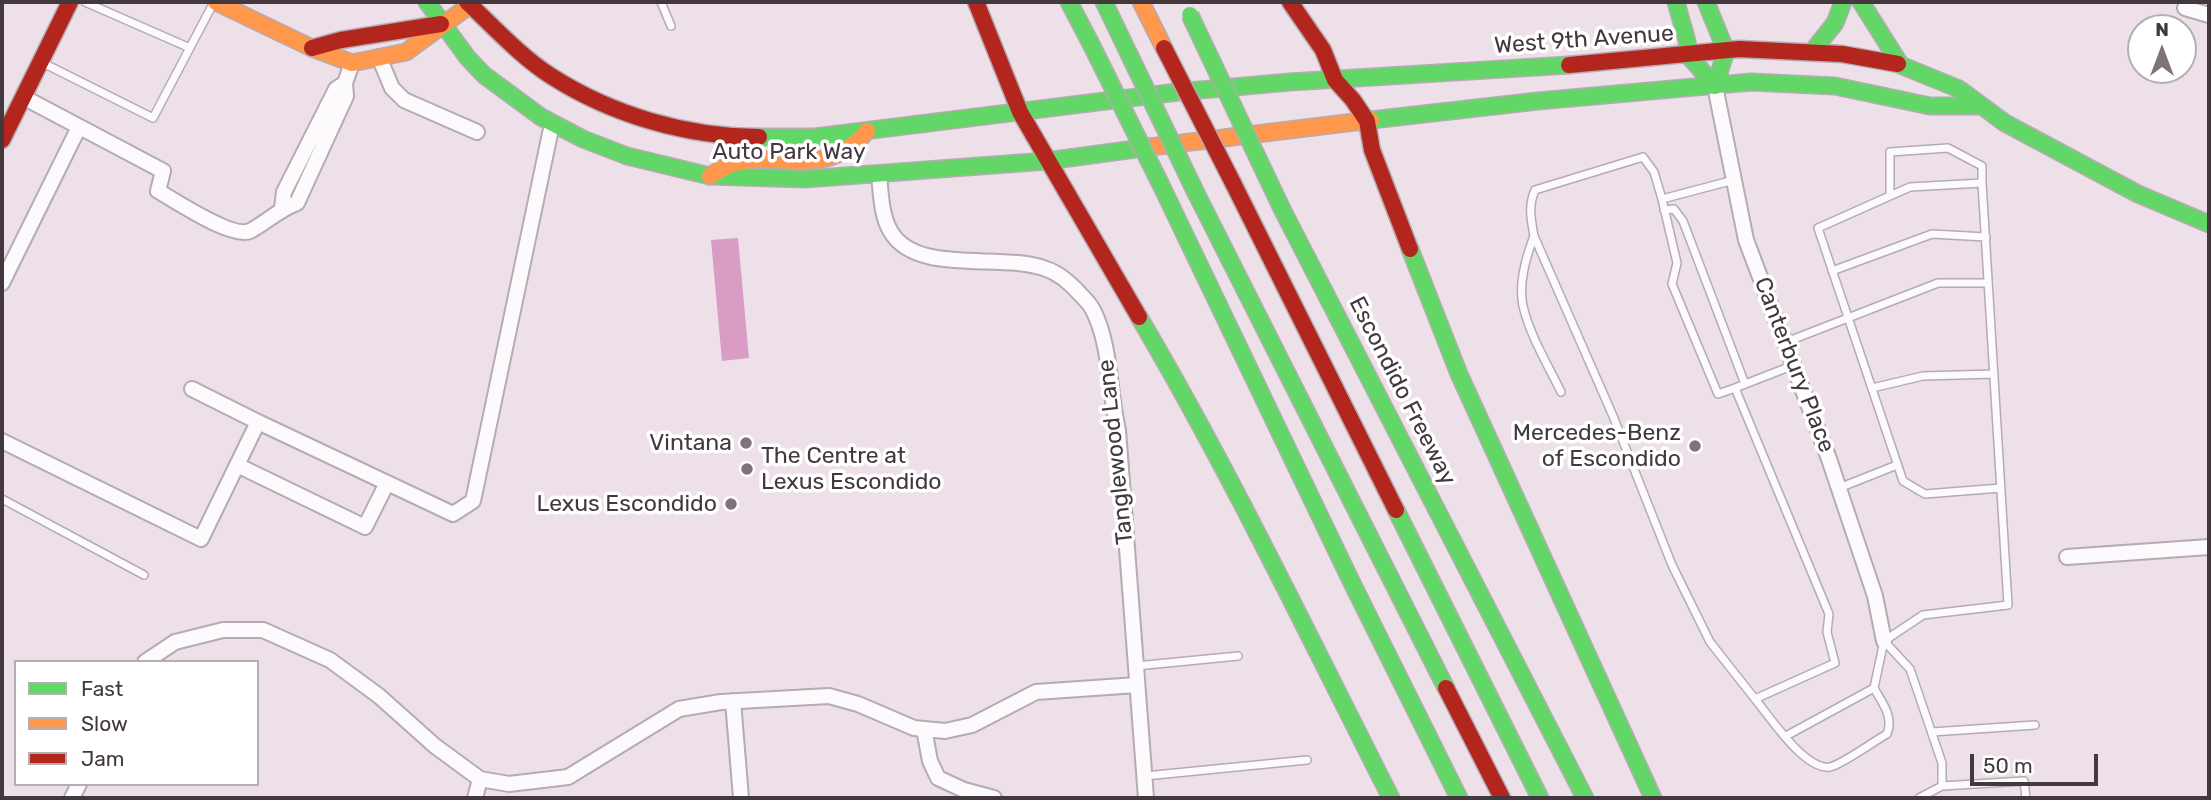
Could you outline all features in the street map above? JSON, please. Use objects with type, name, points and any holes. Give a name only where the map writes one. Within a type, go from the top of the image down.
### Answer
[{"type":"main road","points":[[2,140],[70,2]]},
{"type":"main road","points":[[215,2],[312,48],[352,63],[406,51],[468,4]]},
{"type":"main road","name":"Auto Park Way","points":[[427,2],[467,57],[484,75],[512,98],[552,124],[627,156],[710,176],[806,180],[1047,161],[1367,121]]},
{"type":"main road","points":[[976,2],[1020,111],[1170,369],[1391,798]]},
{"type":"main road","points":[[1069,2],[1161,185],[1351,581],[1459,798]]},
{"type":"main road","points":[[1104,2],[1196,193],[1502,798]]},
{"type":"main road","points":[[1140,2],[1541,798]]},
{"type":"main road","points":[[1290,2],[1323,50],[1335,80],[1367,121],[1372,150],[1459,374],[1653,798]]},
{"type":"main road","points":[[1676,2],[1687,41],[1688,55],[1715,86]]},
{"type":"main road","points":[[1706,2],[1726,51],[1715,86]]},
{"type":"main road","points":[[1812,52],[1835,23],[1843,2]]},
{"type":"main road","points":[[1861,2],[1900,64]]},
{"type":"main road","name":"Auto Park Way","points":[[468,4],[550,75],[605,106],[703,133],[753,137],[815,137],[1178,92]]},
{"type":"main road","name":"Escondido Freeway","points":[[1187,8],[1282,209],[1585,798]]},
{"type":"main road","points":[[312,48],[341,40],[443,24]]},
{"type":"main road","name":"West 9th Avenue","points":[[1178,92],[1739,49],[1842,54],[1900,64],[1959,89],[2005,123],[2138,194],[2209,224]]},
{"type":"main road","points":[[1367,121],[1538,101],[1760,82],[1835,86],[1930,106],[1982,106]]},
{"type":"main road","points":[[710,176],[722,167],[748,159],[811,160],[835,157],[849,152],[867,131]]},
{"type":"street","points":[[2185,8],[2209,15]]},
{"type":"street","points":[[379,57],[392,88],[404,100],[477,132]]},
{"type":"street","points":[[23,97],[163,171],[158,191],[226,229],[239,233],[249,232],[282,208],[284,192],[335,89],[345,82],[352,63]]},
{"type":"street","name":"Canterbury Place","points":[[1715,86],[1746,240],[1839,488],[1875,596],[1884,641]]},
{"type":"street","points":[[192,389],[453,514],[473,501],[552,124]]},
{"type":"street","points":[[2,283],[79,127]]},
{"type":"street","name":"Tanglewood Lane","points":[[879,175],[882,202],[891,232],[904,246],[923,256],[1007,261],[1046,268],[1071,284],[1093,308],[1104,338],[1111,398],[1118,430],[1146,798]]},
{"type":"street","points":[[2,441],[201,539],[258,422]]},
{"type":"street","points":[[237,465],[365,527],[387,483]]},
{"type":"street","points":[[2067,557],[2209,547]]},
{"type":"street","points":[[148,660],[175,642],[223,630],[263,630],[330,660],[379,696],[435,746],[480,779],[509,785],[568,776],[679,709],[733,701],[829,696],[858,704],[914,729],[946,731],[972,725],[1036,692],[1137,685]]},
{"type":"street","points":[[733,701],[741,798]]},
{"type":"street","points":[[924,729],[930,761],[938,778],[964,790],[994,798]]},
{"type":"street","points":[[475,798],[480,779]]},
{"type":"lane","points":[[85,2],[190,48]]},
{"type":"lane","points":[[40,61],[153,118],[215,2]]},
{"type":"lane","points":[[661,2],[671,26]]},
{"type":"lane","points":[[1795,365],[1718,394],[1672,284],[1677,263],[1654,172],[1643,157],[1535,190],[1530,213],[1534,236],[1613,416],[1672,565],[1710,642],[1806,760],[1820,767],[1832,766],[1887,734],[1891,724],[1889,715],[1874,688],[1884,641],[1923,615],[2008,605],[1982,166],[1948,148],[1890,152],[1890,195]]},
{"type":"lane","points":[[1662,199],[1735,180]]},
{"type":"lane","points":[[1982,183],[1910,187],[1818,228],[1902,481],[1925,494],[2001,488]]},
{"type":"lane","points":[[1664,210],[1674,209],[1683,221],[1745,384]]},
{"type":"lane","points":[[1832,271],[1932,234],[1986,237]]},
{"type":"lane","points":[[1534,236],[1523,272],[1523,305],[1540,350],[1561,392]]},
{"type":"lane","points":[[1786,342],[1938,283],[1988,283]]},
{"type":"lane","points":[[1872,388],[1923,376],[1994,374]]},
{"type":"lane","points":[[1735,388],[1829,614],[1827,632],[1835,663],[1755,699]]},
{"type":"lane","points":[[1839,488],[1897,465]]},
{"type":"lane","points":[[2,499],[144,575]]},
{"type":"lane","points":[[1884,641],[1910,669],[1942,763],[1942,786]]},
{"type":"lane","points":[[1136,666],[1238,656]]},
{"type":"lane","points":[[1786,736],[1874,688]]},
{"type":"lane","points":[[1932,732],[2035,725]]},
{"type":"lane","points":[[1144,776],[1307,760]]},
{"type":"lane","points":[[1919,798],[1942,786],[2024,781],[2026,798]]},
{"type":"shaded area","points":[[738,238],[749,358],[722,361],[711,240]]},
{"type":"traffic: fast","points":[[427,2],[467,57],[484,75],[541,117],[583,139],[627,156],[710,176],[805,179],[1047,161],[1150,147]]},
{"type":"traffic: fast","points":[[1069,2],[1092,46]]},
{"type":"traffic: fast","points":[[1104,2],[1128,52]]},
{"type":"traffic: fast","points":[[1676,2],[1687,41],[1688,55],[1715,86]]},
{"type":"traffic: fast","points":[[1706,2],[1726,51],[1715,86]]},
{"type":"traffic: fast","points":[[1812,52],[1835,23],[1843,2]]},
{"type":"traffic: fast","points":[[1861,2],[1900,64]]},
{"type":"traffic: fast","points":[[1190,15],[1282,209]]},
{"type":"traffic: fast","points":[[1092,46],[1161,185]]},
{"type":"traffic: fast","points":[[1128,52],[1196,193]]},
{"type":"traffic: fast","points":[[1898,64],[1959,89],[2005,123],[2138,194],[2209,224]]},
{"type":"traffic: fast","points":[[759,137],[815,137],[1178,92],[1290,82],[1569,65]]},
{"type":"traffic: fast","points":[[1371,120],[1538,101],[1751,82],[1835,86],[1930,106],[1982,106]]},
{"type":"traffic: fast","points":[[1161,185],[1351,581],[1459,798]]},
{"type":"traffic: fast","points":[[1196,193],[1446,688]]},
{"type":"traffic: fast","points":[[1282,209],[1585,798]]},
{"type":"traffic: fast","points":[[1410,249],[1459,374],[1653,798]]},
{"type":"traffic: fast","points":[[1139,317],[1238,495],[1391,798]]},
{"type":"traffic: fast","points":[[1396,510],[1540,798]]},
{"type":"traffic: slow","points":[[216,2],[312,48],[352,63],[406,52],[470,5]]},
{"type":"traffic: slow","points":[[1141,2],[1164,48]]},
{"type":"traffic: slow","points":[[1150,147],[1371,120]]},
{"type":"traffic: slow","points":[[710,176],[730,165],[750,160],[810,161],[829,157],[848,148],[867,131]]},
{"type":"traffic: jam","points":[[2,140],[70,2]]},
{"type":"traffic: jam","points":[[467,2],[540,68],[599,102],[678,128],[759,137]]},
{"type":"traffic: jam","points":[[976,2],[1020,112],[1139,317]]},
{"type":"traffic: jam","points":[[1290,2],[1323,50],[1335,80],[1367,121],[1372,150],[1410,249]]},
{"type":"traffic: jam","points":[[312,48],[341,40],[441,24]]},
{"type":"traffic: jam","points":[[1164,48],[1233,183]]},
{"type":"traffic: jam","points":[[1569,65],[1739,49],[1842,54],[1898,64]]},
{"type":"traffic: jam","points":[[1233,183],[1396,510]]},
{"type":"traffic: jam","points":[[1446,688],[1502,798]]},
{"type":"place","name":"Vintana","points":[[746,443]]},
{"type":"place","name":"Mercedes-Benz of Escondido","points":[[1695,446]]},
{"type":"place","name":"The Centre at Lexus Escondido","points":[[747,469]]},
{"type":"place","name":"Lexus Escondido","points":[[731,504]]}]
